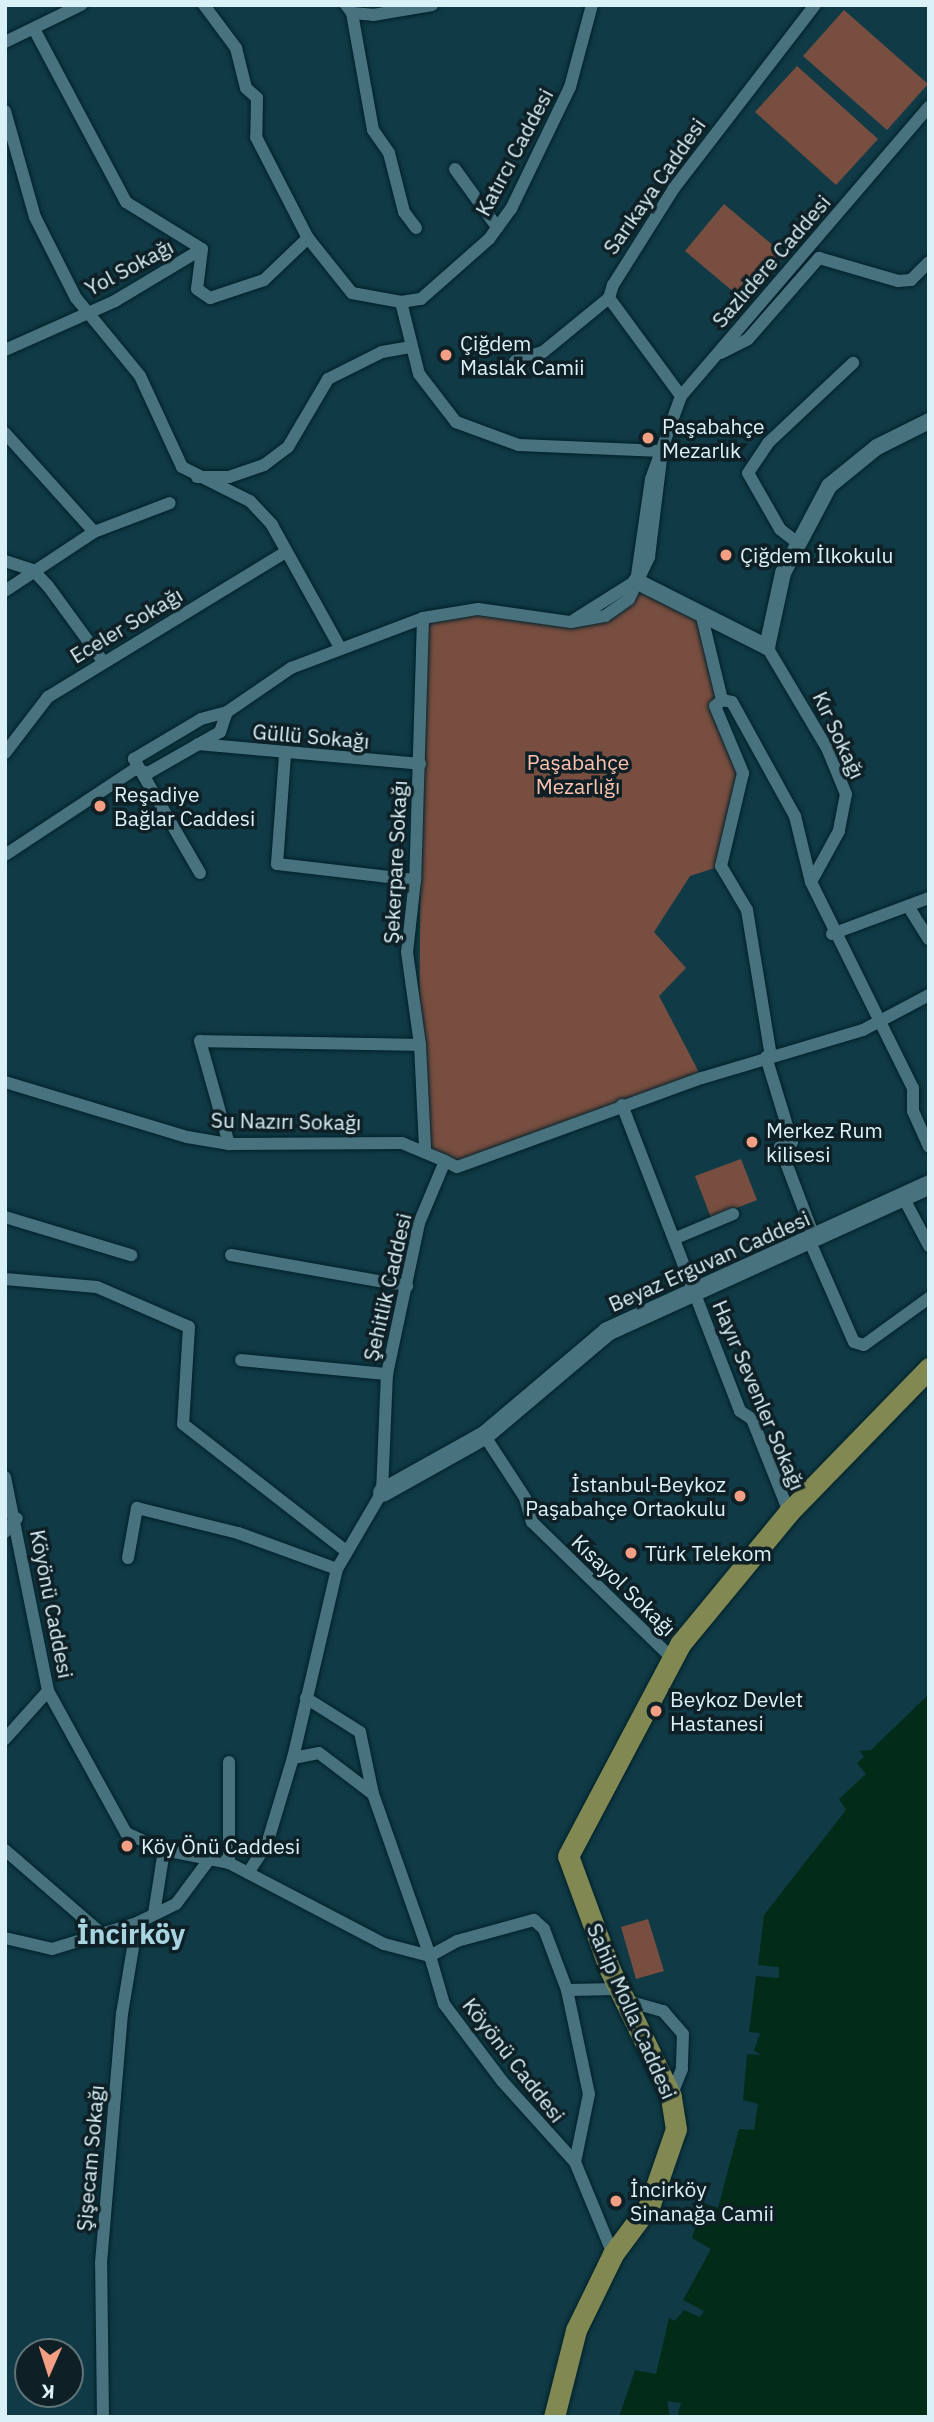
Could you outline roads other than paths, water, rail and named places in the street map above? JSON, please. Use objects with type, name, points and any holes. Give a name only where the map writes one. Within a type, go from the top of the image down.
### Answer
[{"type":"main road","name":"Beyaz Erguvan Caddesi","points":[[382,1492],[484,1435],[607,1331],[813,1240],[929,1184]]},
{"type":"main road","name":"Sahip Molla Caddesi","points":[[554,2417],[576,2330],[613,2254],[650,2204],[676,2129],[671,2096],[621,1994],[568,1856],[671,1657],[789,1512],[929,1368]]},
{"type":"street","points":[[5,42],[81,5]]},
{"type":"street","points":[[204,5],[236,48],[246,88],[257,98],[256,137],[307,238],[352,293],[401,302],[409,347],[433,400],[456,422],[489,438],[573,450],[662,451]]},
{"type":"street","points":[[416,228],[404,212],[390,153],[373,130],[349,9],[399,15],[432,5]]},
{"type":"street","name":"Katırcı Caddesi","points":[[401,302],[421,299],[497,227],[570,87],[592,5]]},
{"type":"street","name":"Sarıkaya Caddesi","points":[[609,298],[621,264],[674,188],[815,5]]},
{"type":"street","name":"Yol Sokağı","points":[[5,350],[86,312],[202,249],[126,202],[34,29]]},
{"type":"street","name":"Sazlıdere Caddesi","points":[[636,581],[651,479],[681,396],[929,107]]},
{"type":"street","points":[[5,111],[35,216],[86,312],[132,365],[182,467],[193,477],[250,501],[285,552],[339,646]]},
{"type":"street","points":[[455,169],[497,227]]},
{"type":"street","points":[[202,249],[197,289],[210,298],[264,280],[307,238]]},
{"type":"street","points":[[715,356],[748,339],[819,258],[898,281],[911,280],[929,262]]},
{"type":"street","points":[[515,361],[543,352],[609,298],[681,396]]},
{"type":"street","points":[[193,477],[229,477],[264,465],[288,447],[328,379],[409,347]]},
{"type":"street","points":[[799,544],[780,529],[748,473],[768,443],[853,363]]},
{"type":"street","points":[[200,873],[135,769],[134,760],[201,719],[226,712],[290,668],[339,646],[423,618],[478,609],[571,622],[605,616],[629,599],[636,581],[767,647],[783,573],[829,486],[877,447],[929,421]]},
{"type":"street","points":[[5,433],[94,532]]},
{"type":"street","points":[[5,591],[94,532],[170,503]]},
{"type":"street","name":"Eceler Sokağı","points":[[5,752],[48,697],[102,660],[285,552]]},
{"type":"street","points":[[5,561],[33,570],[102,660]]},
{"type":"street","points":[[701,613],[722,700]]},
{"type":"street","name":"Şekerpare Sokağı","points":[[423,618],[415,880],[407,952],[421,1045],[425,1149]]},
{"type":"street","name":"Kır Sokağı","points":[[767,647],[827,747],[846,794],[839,831],[811,882]]},
{"type":"street","points":[[722,700],[732,702],[794,816],[811,882],[832,934],[881,1020],[913,1088],[913,1111],[929,1147]]},
{"type":"street","points":[[722,700],[715,706],[743,773],[721,866],[747,910],[769,1057],[792,1142],[780,1147],[813,1240],[854,1342],[864,1345],[929,1298]]},
{"type":"street","points":[[135,769],[148,773],[220,732],[226,712]]},
{"type":"street","name":"Güllü Sokağı","points":[[198,744],[285,755],[420,764]]},
{"type":"street","points":[[285,755],[277,864],[415,880]]},
{"type":"street","points":[[5,855],[135,769]]},
{"type":"street","points":[[832,934],[929,898]]},
{"type":"street","points":[[908,906],[929,939]]},
{"type":"street","points":[[445,1161],[457,1167],[622,1105],[881,1020],[929,995]]},
{"type":"street","points":[[229,1144],[200,1041],[421,1045]]},
{"type":"street","name":"Su Nazırı Sokağı","points":[[5,1082],[229,1144],[387,1142],[425,1149],[445,1161]]},
{"type":"street","name":"Hayır Sevenler Sokağı","points":[[622,1105],[698,1292],[740,1411],[752,1419],[789,1512]]},
{"type":"street","name":"Şehitlik Caddesi","points":[[248,1873],[267,1844],[293,1758],[337,1569],[382,1492],[387,1374],[419,1223],[445,1161]]},
{"type":"street","points":[[902,1195],[929,1246]]},
{"type":"street","points":[[676,1238],[733,1214]]},
{"type":"street","points":[[5,1217],[131,1255]]},
{"type":"street","points":[[231,1255],[407,1286]]},
{"type":"street","points":[[5,1279],[97,1287],[189,1327],[183,1424],[282,1495],[306,1524],[346,1551]]},
{"type":"street","points":[[241,1360],[387,1374]]},
{"type":"street","name":"Kısayol Sokağı","points":[[484,1435],[525,1498],[531,1522],[671,1657]]},
{"type":"street","name":"Köyönü Caddesi","points":[[5,1477],[17,1518],[48,1691],[126,1833],[164,1850],[211,1857],[229,1863],[384,1944],[430,1956],[444,2004],[502,2081],[575,2162],[613,2254]]},
{"type":"street","points":[[128,1558],[137,1508],[238,1533],[337,1569]]},
{"type":"street","points":[[5,1532],[17,1518]]},
{"type":"street","points":[[5,1739],[48,1691]]},
{"type":"street","points":[[306,1698],[360,1732],[373,1794],[430,1956],[457,1941],[534,1920],[544,1929],[567,1990],[589,2094],[575,2162]]},
{"type":"street","points":[[293,1758],[319,1753],[373,1794]]},
{"type":"street","points":[[229,1762],[229,1863]]},
{"type":"street","points":[[5,1850],[103,1935]]},
{"type":"street","points":[[154,1914],[164,1850]]},
{"type":"street","points":[[5,1938],[52,1949],[137,1923],[176,1904],[211,1857]]},
{"type":"street","name":"Şişecam Sokağı","points":[[103,2417],[101,2263],[122,2014],[137,1923]]},
{"type":"street","points":[[567,1990],[621,1994],[663,2011],[683,2034],[682,2069],[671,2096]]},
{"type":"place","name":"Çiğdem Maslak Camii","points":[[446,355]]},
{"type":"place","name":"Paşabahçe Mezarlık","points":[[648,438]]},
{"type":"place","name":"Çiğdem İlkokulu","points":[[726,555]]},
{"type":"place","name":"Reşadiye Bağlar Caddesi","points":[[100,806]]},
{"type":"place","name":"Merkez Rum kilisesi","points":[[752,1142]]},
{"type":"place","name":"İstanbul-Beykoz Paşabahçe Ortaokulu","points":[[740,1496]]},
{"type":"place","name":"Türk Telekom","points":[[631,1553]]},
{"type":"place","name":"Beykoz Devlet Hastanesi","points":[[656,1711]]},
{"type":"place","name":"Köy Önü Caddesi","points":[[127,1846]]},
{"type":"place","name":"İncirköy Sinanağa Camii","points":[[616,2201]]},
{"type":"district","name":"İncirköy","points":[[131,1934]]},
{"type":"park label","name":"Paşabahçe Mezarlığı","points":[[578,774]]}]
